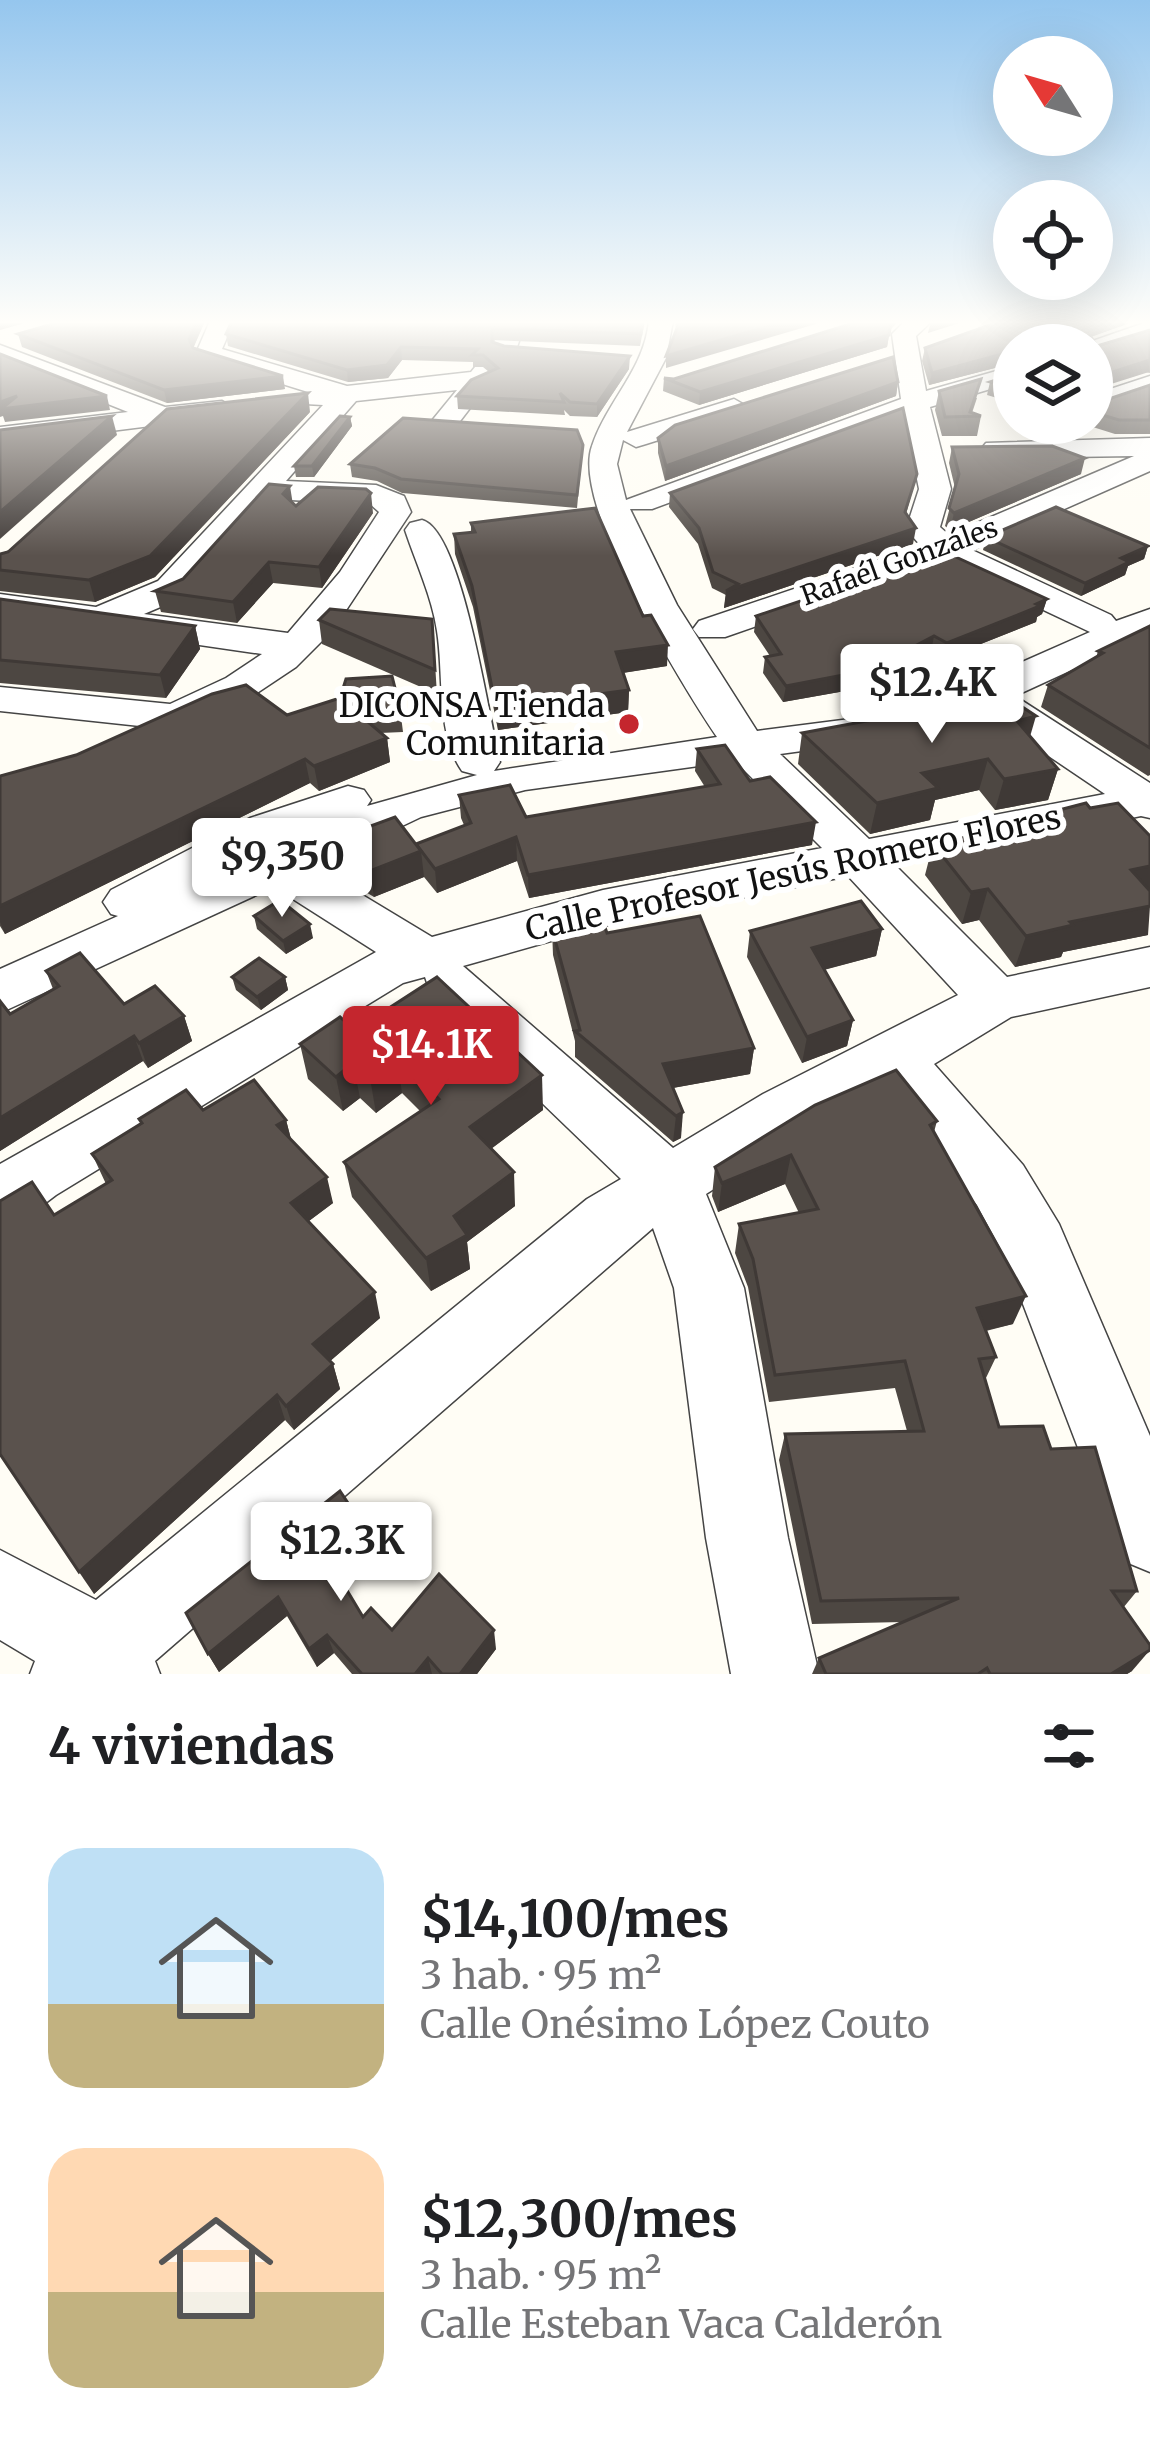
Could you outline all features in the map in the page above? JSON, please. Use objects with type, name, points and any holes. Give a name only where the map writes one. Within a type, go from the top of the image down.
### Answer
[{"type":"street","points":[[126,399],[162,416]]},
{"type":"street","points":[[323,399],[337,405],[370,399]]},
{"type":"street","points":[[421,421],[452,399]]},
{"type":"street","points":[[635,399],[612,433],[601,466],[628,544],[758,741],[855,857],[996,1000]]},
{"type":"street","points":[[612,433],[758,399]]},
{"type":"street","points":[[913,399],[947,449]]},
{"type":"street","points":[[641,502],[927,399]]},
{"type":"street","points":[[0,436],[266,404],[337,405],[421,421],[492,425]]},
{"type":"street","points":[[106,617],[171,589],[337,405]]},
{"type":"street","points":[[114,460],[162,416]]},
{"type":"street","points":[[612,433],[629,462],[649,523],[712,629],[758,741]]},
{"type":"street","points":[[947,449],[993,436]]},
{"type":"street","points":[[947,449],[1150,447]]},
{"type":"street","points":[[947,449],[923,530],[944,550],[1098,623]]},
{"type":"street","name":"Rafaél Gonzáles","points":[[712,629],[944,550],[1150,460]]},
{"type":"street","points":[[97,752],[258,676],[295,647],[327,616],[394,512],[393,502],[376,495],[260,489]]},
{"type":"street","points":[[900,500],[935,489]]},
{"type":"street","points":[[422,530],[440,627],[464,697],[478,762]]},
{"type":"street","points":[[0,961],[120,907],[267,829],[386,786],[478,762],[853,731],[986,694],[1098,623],[1150,597]]},
{"type":"street","points":[[0,605],[295,647]]},
{"type":"street","points":[[327,616],[372,623]]},
{"type":"street","points":[[758,741],[1150,620]]},
{"type":"street","points":[[986,694],[1148,801]]},
{"type":"street","points":[[0,699],[178,716]]},
{"type":"street","points":[[0,992],[406,807],[615,750]]},
{"type":"street","name":"Calle Profesor Jesús Romero Flores","points":[[0,1200],[385,969],[438,970],[603,908],[1148,801]]},
{"type":"street","points":[[274,864],[438,970],[669,1184],[709,1288],[740,1492],[775,1674]]},
{"type":"street","points":[[0,1592],[97,1667],[610,1220],[785,1112],[996,1000],[1150,967]]},
{"type":"street","points":[[894,1057],[1000,1185],[1035,1246],[1150,1531]]},
{"type":"building","points":[[13,399],[82,399],[1,409]]},
{"type":"building","points":[[302,399],[150,556],[89,580],[0,570],[0,554],[8,552],[167,409]]},
{"type":"building","points":[[567,399],[600,399],[597,404]]},
{"type":"building","points":[[758,399],[851,399],[666,466],[658,438],[675,425]]},
{"type":"building","points":[[941,399],[974,399],[970,412],[981,416],[945,417]]},
{"type":"building","points":[[1113,399],[1150,399],[1150,420],[1113,418]]},
{"type":"building","points":[[903,408],[917,474],[905,512],[916,528],[726,591],[738,584],[713,572],[699,528],[670,493]]},
{"type":"building","points":[[112,416],[0,512],[0,430]]},
{"type":"building","points":[[340,416],[350,417],[312,466],[294,466]]},
{"type":"building","points":[[403,418],[577,430],[583,445],[577,495],[401,479],[350,464]]},
{"type":"building","points":[[1052,446],[1085,458],[954,513],[949,508],[959,474],[952,447]]},
{"type":"building","points":[[269,484],[290,486],[283,494],[296,506],[318,487],[371,493],[319,567],[269,562],[233,602],[155,591],[183,579]]},
{"type":"building","points":[[1056,507],[1148,546],[1121,558],[1129,562],[1085,583],[986,537]]},
{"type":"building","points":[[595,508],[643,616],[651,615],[668,645],[616,652],[629,690],[496,708],[472,586],[454,534],[475,532],[471,523]]},
{"type":"building","points":[[945,552],[1047,599],[947,643],[934,636],[854,678],[848,674],[786,686],[765,657],[781,654],[756,616]]},
{"type":"building","points":[[0,599],[195,626],[160,675],[0,660]]},
{"type":"building","points":[[330,609],[432,619],[435,670],[319,620]]},
{"type":"building","points":[[1150,626],[1150,748],[1048,685],[1103,653],[1098,651]]},
{"type":"building","points":[[392,676],[400,708],[355,711],[387,738],[314,766],[305,759],[0,906],[0,776],[76,755],[212,694],[246,685],[287,715],[340,698],[346,679]]},
{"type":"building","points":[[995,697],[999,701],[1007,697],[1036,716],[1017,721],[1058,769],[1004,779],[988,759],[922,773],[938,788],[877,803],[802,733]]},
{"type":"building","points":[[725,745],[750,781],[770,777],[816,822],[528,875],[516,837],[435,869],[416,844],[471,823],[459,795],[510,785],[526,817],[720,784],[697,749]]},
{"type":"building","points":[[1086,803],[1090,808],[1118,803],[1150,836],[1150,866],[1131,870],[1150,891],[1150,906],[1026,936],[988,889],[971,892],[933,844],[1035,823],[1032,817]]},
{"type":"building","points":[[395,817],[421,851],[370,871],[355,862],[338,838]]},
{"type":"building","points":[[280,900],[310,924],[283,941],[254,916]]},
{"type":"building","points":[[861,901],[882,929],[812,948],[853,1020],[807,1037],[750,931]]},
{"type":"building","points":[[700,916],[754,1048],[663,1064],[683,1112],[676,1116],[575,1031],[580,1030],[552,929],[603,922],[607,933]]},
{"type":"building","points":[[80,953],[124,1004],[155,986],[184,1016],[139,1043],[134,1036],[0,1118],[0,1001],[10,1014],[59,986],[46,971]]},
{"type":"building","points":[[259,958],[285,977],[257,997],[232,977]]},
{"type":"building","points":[[437,977],[542,1075],[470,1127],[514,1172],[454,1216],[467,1235],[426,1258],[344,1162],[439,1099],[397,1058],[370,1078],[353,1063],[336,1077],[300,1044],[340,1017],[355,1030]]},
{"type":"building","points":[[896,1070],[937,1121],[930,1125],[1026,1296],[977,1308],[996,1357],[979,1359],[999,1427],[1043,1426],[1051,1449],[1095,1447],[1137,1591],[1112,1591],[1150,1645],[1150,1650],[1111,1674],[990,1674],[987,1668],[978,1674],[826,1674],[819,1658],[959,1598],[821,1601],[785,1434],[924,1431],[905,1361],[775,1375],[753,1259],[739,1224],[818,1209],[791,1155],[722,1183],[715,1167],[815,1105]]},
{"type":"building","points":[[254,1080],[286,1120],[277,1125],[327,1177],[291,1203],[375,1292],[313,1344],[333,1364],[286,1406],[277,1395],[79,1572],[0,1454],[0,1201],[32,1182],[54,1215],[112,1180],[92,1154],[142,1123],[139,1119],[186,1090],[203,1110]]},
{"type":"building","points":[[340,1491],[364,1527],[327,1557],[363,1617],[371,1608],[392,1630],[439,1574],[494,1630],[460,1674],[442,1674],[428,1658],[415,1674],[362,1674],[327,1635],[309,1649],[278,1597],[208,1654],[186,1613]]},
{"type":"place","name":"DICONSA Tienda Comunitaria","points":[[629,724]]}]
